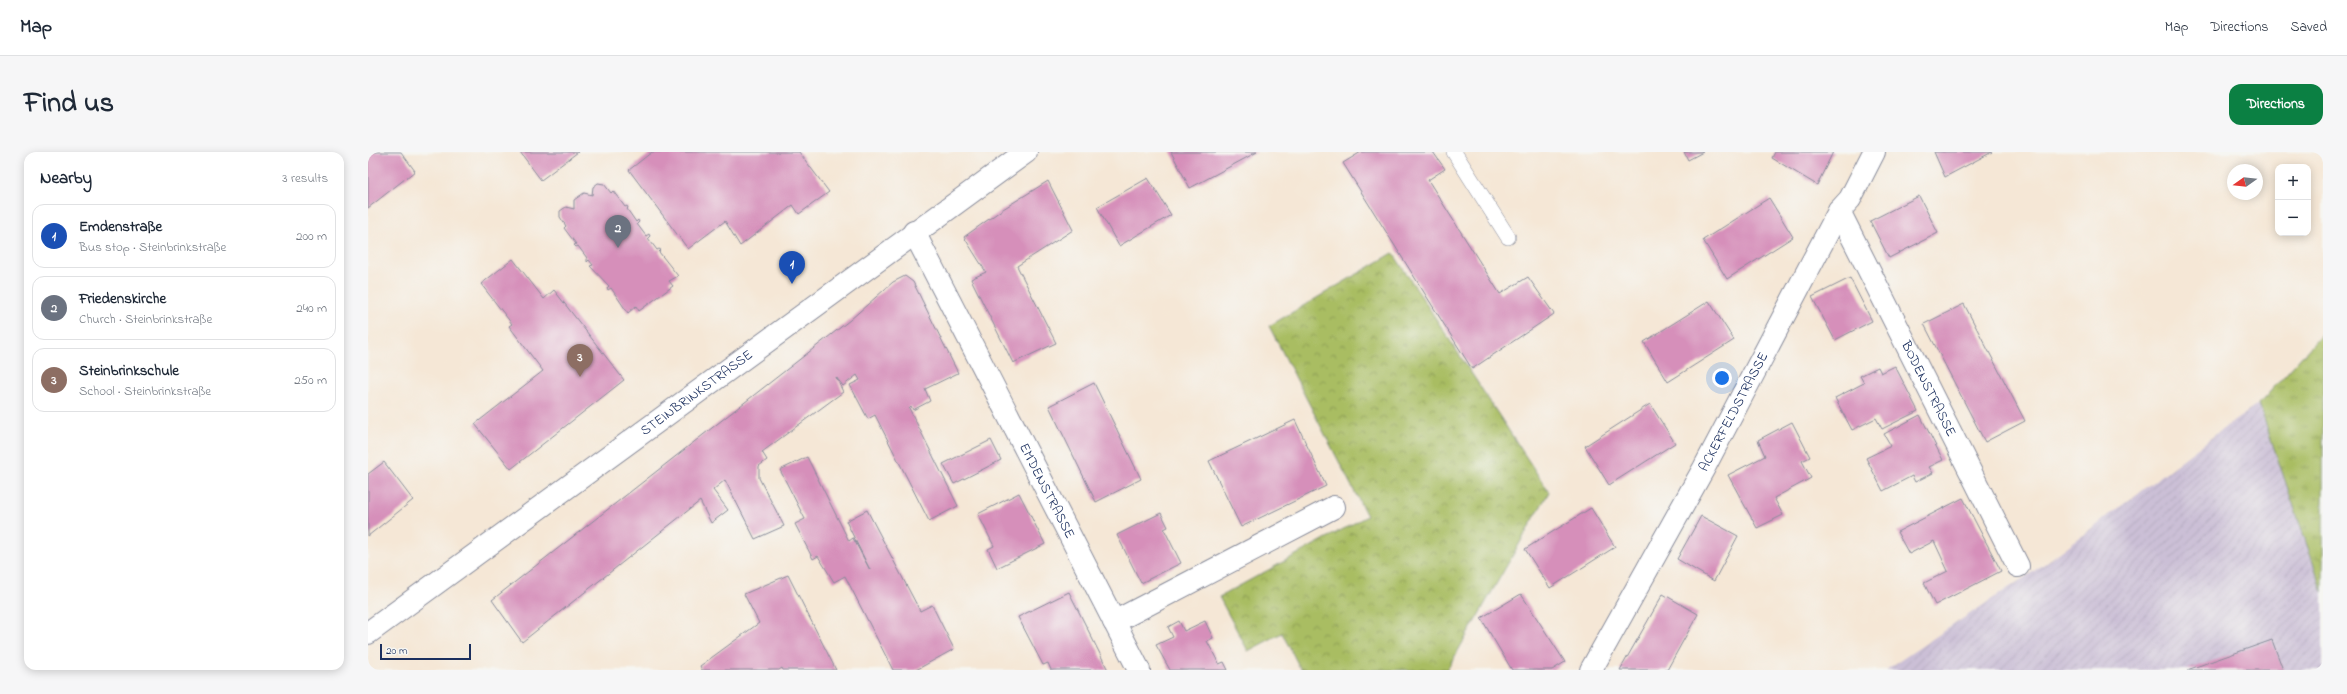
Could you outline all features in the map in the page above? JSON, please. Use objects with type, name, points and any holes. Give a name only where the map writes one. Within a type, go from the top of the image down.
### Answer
[{"type":"street","name":"STEINBRINKSTRASSE","points":[[368,633],[914,232],[1026,152]]},
{"type":"street","name":"ACKERFELDSTRASSE","points":[[1591,670],[1704,468],[1839,211],[1850,199],[1874,152]]},
{"type":"street","name":"BODENSTRASSE","points":[[1839,211],[2018,566]]},
{"type":"street","name":"EMDENSTRASSE","points":[[914,232],[1139,670]]},
{"type":"street","points":[[1114,622],[1334,507]]},
{"type":"lane","points":[[1454,152],[1508,237]]},
{"type":"shaded area","points":[[2259,404],[2323,592],[2323,670],[1886,670],[2043,565],[2227,426]]},
{"type":"green space","points":[[1393,253],[1549,492],[1447,670],[1301,670],[1282,633],[1248,651],[1219,597],[1367,516],[1269,326]]},
{"type":"green space","points":[[2323,333],[2323,592],[2259,404]]},
{"type":"building","points":[[368,152],[401,152],[415,171],[368,208]]},
{"type":"building","points":[[520,152],[578,152],[541,180]]},
{"type":"building","points":[[652,152],[799,152],[829,192],[799,214],[793,205],[740,246],[725,221],[688,249],[629,170]]},
{"type":"building","points":[[1171,152],[1257,152],[1190,188]]},
{"type":"building","points":[[1361,152],[1433,152],[1445,169],[1428,180],[1500,294],[1528,277],[1554,314],[1472,369],[1343,163]]},
{"type":"building","points":[[1684,152],[1703,152],[1688,160]]},
{"type":"building","points":[[1775,152],[1833,152],[1817,185],[1772,158]]},
{"type":"building","points":[[1934,152],[1992,152],[1945,177]]},
{"type":"building","points":[[1148,178],[1171,215],[1119,246],[1097,207]]},
{"type":"building","points":[[1048,181],[1073,230],[1017,266],[1056,343],[1013,363],[971,279],[986,272],[964,237],[1003,209]]},
{"type":"building","points":[[598,183],[604,184],[611,193],[613,191],[625,207],[627,206],[627,209],[636,222],[638,220],[639,222],[637,224],[646,236],[649,234],[650,236],[648,238],[657,250],[661,250],[659,252],[678,276],[669,281],[673,286],[639,311],[636,306],[628,313],[611,288],[608,290],[607,288],[609,286],[590,266],[593,265],[589,260],[587,262],[587,258],[578,246],[576,247],[574,245],[576,244],[564,228],[566,226],[560,217],[560,211],[566,207],[574,209],[574,200],[584,193],[592,195],[593,187]]},
{"type":"building","points":[[1919,196],[1938,233],[1889,258],[1870,221]]},
{"type":"building","points":[[1769,198],[1793,237],[1727,279],[1703,240]]},
{"type":"building","points":[[513,259],[544,299],[554,290],[624,380],[511,469],[475,424],[543,371],[509,326],[512,324],[481,284]]},
{"type":"building","points":[[905,276],[913,282],[958,373],[925,389],[930,401],[913,410],[911,406],[909,408],[958,506],[929,521],[875,415],[868,419],[850,385],[860,380],[857,375],[843,386],[836,377],[843,392],[762,452],[767,460],[759,466],[759,478],[784,526],[755,539],[725,480],[713,490],[728,510],[711,523],[700,501],[522,642],[492,600],[850,320],[893,282]]},
{"type":"building","points":[[1850,278],[1872,321],[1835,340],[1812,297]]},
{"type":"building","points":[[1709,301],[1734,340],[1668,382],[1644,342]]},
{"type":"building","points":[[1964,304],[2025,421],[1985,442],[1924,324]]},
{"type":"building","points":[[1895,366],[1918,411],[1882,429],[1876,418],[1852,430],[1835,398],[1864,383],[1860,376],[1878,367],[1881,373]]},
{"type":"building","points":[[1094,383],[1141,479],[1096,502],[1049,406]]},
{"type":"building","points":[[1650,404],[1675,443],[1609,485],[1585,446]]},
{"type":"building","points":[[1920,415],[1943,460],[1929,467],[1933,473],[1915,482],[1912,476],[1883,491],[1866,458],[1891,446],[1884,434]]},
{"type":"building","points":[[1295,420],[1326,486],[1241,527],[1209,461]]},
{"type":"building","points":[[1792,422],[1810,457],[1802,461],[1811,478],[1774,498],[1783,515],[1757,528],[1728,475],[1765,456],[1758,440]]},
{"type":"building","points":[[991,440],[1001,460],[954,484],[943,464]]},
{"type":"building","points":[[807,457],[849,541],[853,538],[870,570],[846,521],[867,510],[920,611],[932,605],[954,649],[916,670],[893,670],[845,576],[834,582],[818,556],[813,559],[795,524],[805,519],[780,470]]},
{"type":"building","points":[[384,462],[413,500],[368,536],[368,474]]},
{"type":"building","points":[[1019,493],[1045,544],[997,568],[988,549],[994,546],[978,514]]},
{"type":"building","points":[[1963,498],[2001,571],[1935,605],[1924,583],[1948,571],[1934,541],[1909,554],[1897,532]]},
{"type":"building","points":[[1591,508],[1615,547],[1550,588],[1525,549]]},
{"type":"building","points":[[1161,513],[1168,527],[1164,529],[1181,563],[1141,583],[1117,535]]},
{"type":"building","points":[[1701,516],[1738,536],[1714,581],[1677,559]]},
{"type":"building","points":[[788,575],[836,670],[783,670],[782,668],[779,670],[702,670],[700,666],[759,623],[744,594]]},
{"type":"building","points":[[1069,592],[1108,670],[1051,670],[1048,663],[1043,665],[1018,617]]},
{"type":"building","points":[[1521,594],[1565,662],[1552,670],[1512,670],[1481,618]]},
{"type":"building","points":[[1663,594],[1698,614],[1667,670],[1620,670]]},
{"type":"building","points":[[1179,621],[1184,631],[1205,621],[1213,638],[1207,641],[1219,664],[1224,662],[1228,670],[1170,670],[1156,645],[1173,637],[1168,627]]},
{"type":"building","points":[[2272,640],[2283,670],[2187,670]]},
{"type":"place","name":"Friedenskirche","points":[[618,248]]},
{"type":"place","name":"Emdenstraße","points":[[792,284]]},
{"type":"place","name":"Steinbrinkschule","points":[[580,377]]}]
